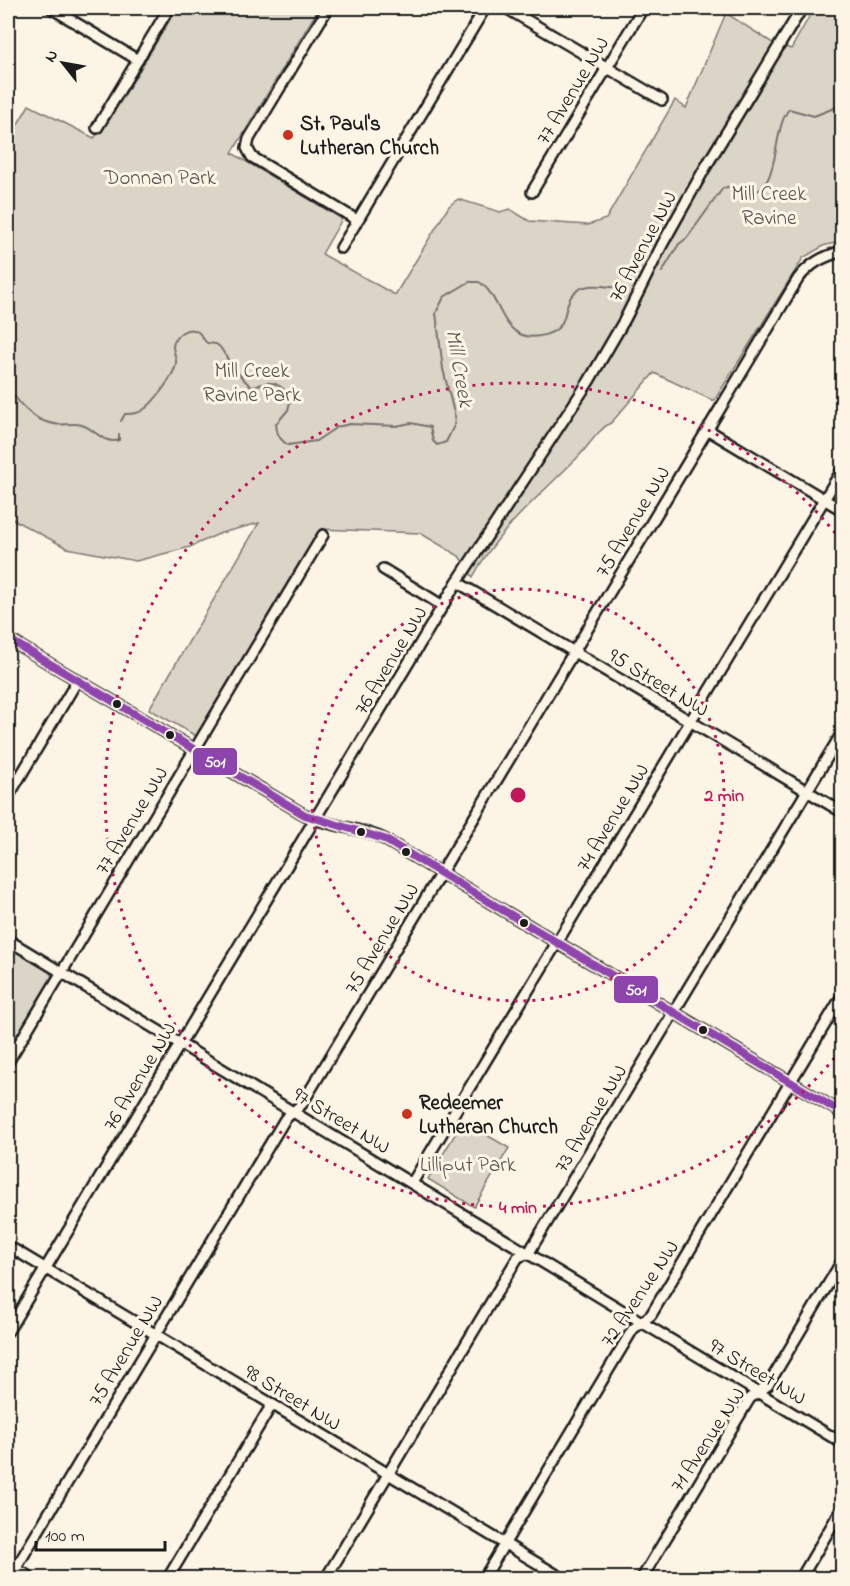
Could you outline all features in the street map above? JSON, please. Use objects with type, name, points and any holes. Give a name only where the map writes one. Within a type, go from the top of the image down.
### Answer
[{"type":"main road","points":[[11,1571],[29,1578]]},
{"type":"street","points":[[8,12],[10,8]]},
{"type":"street","points":[[51,8],[138,60]]},
{"type":"street","points":[[97,128],[169,8]]},
{"type":"street","points":[[328,8],[249,139],[247,148],[252,157],[357,220]]},
{"type":"street","points":[[341,248],[485,8]]},
{"type":"street","points":[[506,8],[662,100]]},
{"type":"street","name":"77 Avenue NW","points":[[532,192],[643,8]]},
{"type":"street","name":"76 Avenue NW","points":[[8,1331],[457,582],[589,381],[625,319],[663,243],[705,168],[802,8]]},
{"type":"street","name":"75 Avenue NW","points":[[11,1571],[285,1119],[302,1104],[798,279],[810,265],[823,257],[843,251]]},
{"type":"street","points":[[708,430],[843,510]]},
{"type":"street","name":"74 Avenue NW","points":[[412,1183],[843,470]]},
{"type":"street","name":"77 Avenue NW","points":[[8,1062],[323,535]]},
{"type":"street","points":[[383,569],[443,606]]},
{"type":"street","name":"95 Street NW","points":[[457,582],[843,812]]},
{"type":"street","points":[[8,639],[193,750],[315,819],[378,836],[843,1113]]},
{"type":"street","points":[[8,797],[77,681]]},
{"type":"street","name":"73 Avenue NW","points":[[326,1578],[518,1257],[528,1253],[843,733]]},
{"type":"street","name":"97 Street NW","points":[[8,940],[843,1443]]},
{"type":"street","name":"72 Avenue NW","points":[[484,1578],[633,1329],[651,1315],[843,996]]},
{"type":"street","name":"98 Street NW","points":[[8,1246],[271,1406],[562,1578]]},
{"type":"street","name":"71 Avenue NW","points":[[642,1578],[750,1398],[768,1385],[843,1261]]},
{"type":"street","points":[[168,1578],[271,1406]]},
{"type":"street","points":[[801,1578],[843,1508]]},
{"type":"green space","name":"Mill Creek Ravine Park","points":[[177,8],[319,8],[232,153],[342,219],[322,254],[395,295],[449,206],[458,199],[500,212],[510,209],[529,221],[588,225],[606,219],[675,100],[686,108],[726,13],[771,42],[791,49],[814,8],[842,8],[842,241],[823,246],[803,258],[714,401],[654,373],[612,422],[597,434],[577,458],[507,529],[494,544],[473,577],[459,556],[420,533],[320,529],[196,736],[149,709],[259,523],[221,533],[190,547],[136,561],[67,548],[8,517],[8,141],[29,105],[94,138],[110,119]]},
{"type":"green space","points":[[8,946],[49,971],[52,977],[8,1052]]},
{"type":"green space","name":"Lilliput Park","points":[[463,1121],[509,1148],[474,1207],[428,1179]]},
{"type":"waterway","name":"Mill Creek","points":[[662,272],[679,244],[687,238],[723,188],[732,186],[746,195],[758,191],[766,183],[771,172],[783,119],[789,109],[814,116],[842,105]]},
{"type":"waterway","name":"Mill Creek","points":[[121,421],[125,414],[139,412],[152,402],[176,364],[174,342],[182,332],[194,330],[207,343],[220,347],[234,369],[251,387],[265,383],[277,384],[291,398],[288,410],[276,424],[279,436],[288,445],[316,441],[337,427],[350,424],[396,426],[411,423],[430,427],[433,441],[437,445],[446,442],[454,426],[455,417],[443,369],[436,313],[444,297],[469,282],[479,282],[486,287],[508,325],[514,331],[524,336],[535,337],[551,333],[558,328],[568,302],[578,290],[588,286],[624,288]]},
{"type":"waterway","name":"Mill Creek","points":[[8,341],[13,358],[8,375]]},
{"type":"waterway","name":"Mill Creek","points":[[8,382],[25,409],[39,419],[57,424],[82,425],[104,439],[114,441],[119,440],[119,434]]},
{"type":"transit line","name":"501","points":[[8,639],[305,815],[384,839],[842,1113]]},
{"type":"place","name":"St. Paul's Lutheran Church","points":[[288,135]]},
{"type":"place","name":"Redeemer Lutheran Church","points":[[407,1114]]},
{"type":"park label","name":"Donnan Park","points":[[160,177]]},
{"type":"park label","name":"Mill Creek Ravine","points":[[769,205]]}]
